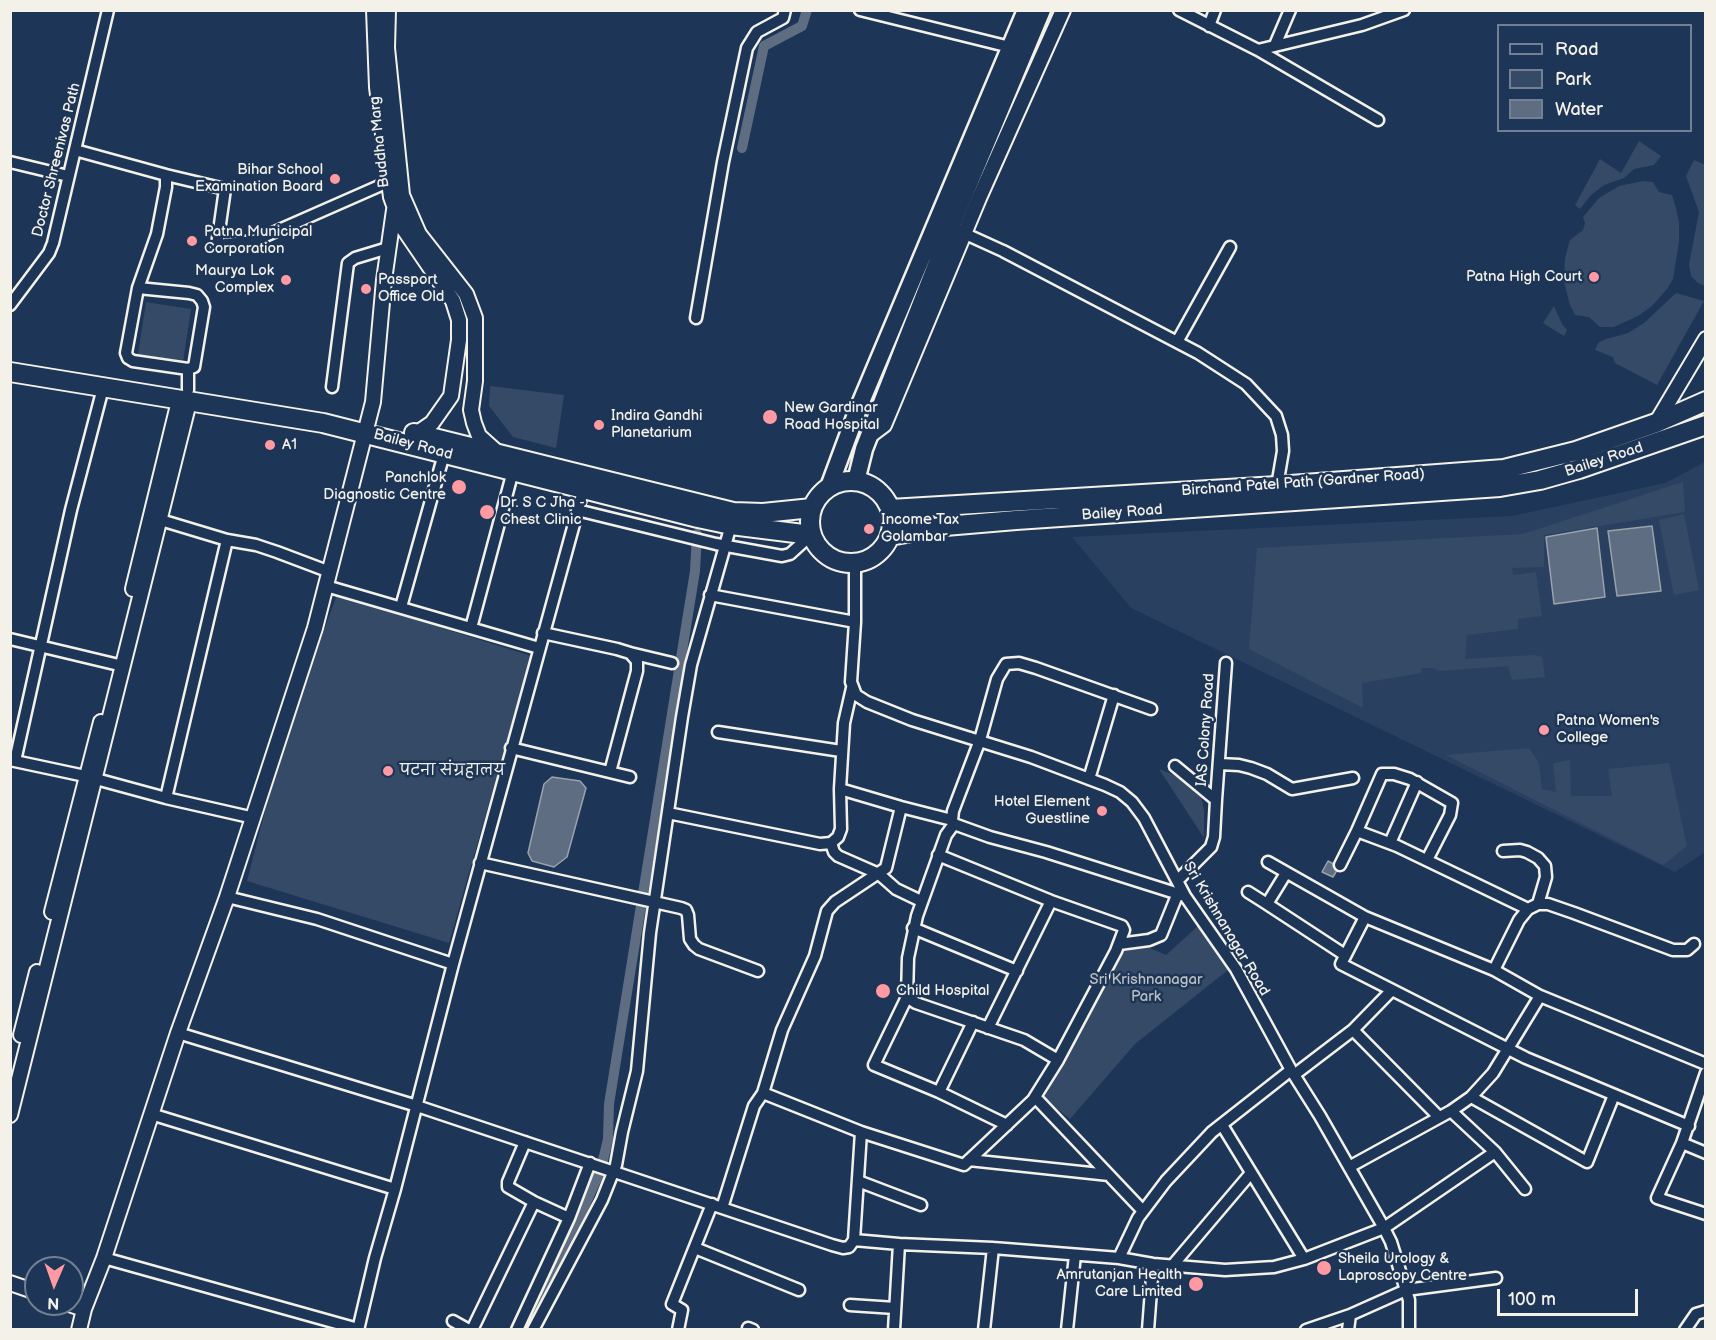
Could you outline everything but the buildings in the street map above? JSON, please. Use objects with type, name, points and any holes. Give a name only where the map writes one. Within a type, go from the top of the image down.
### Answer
[{"type":"highway","name":"Bailey Road","points":[[10,361],[186,398],[323,423],[416,434],[500,455],[586,483],[731,525],[811,536]]},
{"type":"highway","name":"Bailey Road","points":[[10,372],[104,388],[186,398]]},
{"type":"highway","name":"Birchand Patel Path (Gardner Road)","points":[[890,509],[1277,486],[1515,467],[1576,451],[1656,423],[1706,401]]},
{"type":"highway","name":"Bailey Road","points":[[890,536],[945,526],[1016,520],[1500,487],[1540,480],[1580,469],[1706,425]]},
{"type":"highway","name":"Bailey Road","points":[[367,427],[444,454],[513,471],[733,512],[763,513],[812,508]]},
{"type":"highway","points":[[856,481],[873,487],[880,493],[890,509],[892,518],[890,536],[880,552],[873,557],[855,563],[837,561],[828,557],[815,544],[809,526],[812,508],[829,487],[837,483],[856,481]]},
{"type":"main road","points":[[856,481],[868,437],[951,227],[1017,49],[1026,10]]},
{"type":"main road","points":[[1017,49],[1042,10]]},
{"type":"main road","points":[[829,487],[858,409],[951,227]]},
{"type":"street","name":"Doctor Shreenivas Path","points":[[10,305],[53,243],[108,10]]},
{"type":"street","name":"Buddha Marg","points":[[374,10],[377,87],[394,180],[419,234],[466,294],[475,318],[475,381],[471,410],[479,436],[500,455]]},
{"type":"street","name":"Buddha Marg","points":[[388,10],[387,48],[394,210],[409,239],[453,301],[459,320],[459,340],[451,396],[432,423],[416,434]]},
{"type":"street","points":[[696,318],[723,162],[747,48],[757,32],[783,18],[785,10]]},
{"type":"street","points":[[860,10],[1017,49]]},
{"type":"street","points":[[1063,10],[951,227],[1003,251],[1177,342],[1246,384],[1275,416],[1282,435],[1283,451],[1277,486]]},
{"type":"street","points":[[1179,10],[1257,50],[1378,120]]},
{"type":"street","points":[[1209,26],[1215,10]]},
{"type":"street","points":[[1275,45],[1290,10]]},
{"type":"street","points":[[1257,50],[1382,20],[1404,10]]},
{"type":"street","points":[[75,150],[225,189],[217,245],[254,241],[394,180]]},
{"type":"street","points":[[10,162],[68,176]]},
{"type":"street","points":[[138,288],[189,292],[197,295],[202,301],[204,308],[194,367],[188,369],[133,361],[126,353],[138,288],[157,234],[166,187],[166,175]]},
{"type":"street","points":[[84,1309],[104,1258],[178,1033],[254,818],[315,628],[373,402],[388,248],[394,210]]},
{"type":"street","points":[[1177,342],[1230,247]]},
{"type":"street","points":[[332,387],[348,263],[355,258],[388,248]]},
{"type":"street","points":[[1656,423],[1706,339]]},
{"type":"street","points":[[10,1115],[186,398],[188,369]]},
{"type":"street","points":[[104,388],[72,510],[13,760],[254,818]]},
{"type":"street","points":[[401,607],[444,454]]},
{"type":"street","points":[[471,628],[513,471]]},
{"type":"street","points":[[104,1258],[358,1329],[480,863],[586,483]]},
{"type":"street","points":[[577,510],[720,545],[782,556],[790,554],[811,536]]},
{"type":"street","points":[[155,519],[277,552],[328,579],[401,607],[539,648]]},
{"type":"street","points":[[533,1329],[602,1200],[638,1071],[652,900],[692,665],[720,545],[731,525]]},
{"type":"street","points":[[166,798],[227,540]]},
{"type":"street","points":[[668,813],[820,844],[831,843],[838,837],[841,829],[841,751],[847,702],[852,687],[855,563]]},
{"type":"street","points":[[710,595],[855,622]]},
{"type":"street","points":[[543,633],[672,663]]},
{"type":"street","points":[[10,639],[120,662]]},
{"type":"street","points":[[610,772],[637,671],[637,661],[630,653]]},
{"type":"street","points":[[1007,1125],[939,1092],[874,1065],[908,997],[908,958],[913,928],[938,855],[953,822],[953,811],[980,740],[997,679],[1005,664],[1019,663],[1151,709]]},
{"type":"street","name":"IAS Colony Road","points":[[1178,880],[1211,847],[1214,837],[1226,663]]},
{"type":"street","name":"Sri Krishnanagar Road","points":[[852,687],[861,699],[898,715],[980,740],[1089,779],[1120,792],[1132,802],[1144,818],[1178,880],[1181,895],[1214,935],[1236,969],[1292,1072],[1384,1228],[1391,1242],[1409,1300],[1409,1329]]},
{"type":"street","points":[[1089,779],[1114,695]]},
{"type":"street","points":[[718,732],[841,751]]},
{"type":"street","points":[[512,748],[630,777]]},
{"type":"street","points":[[1219,764],[1251,768],[1267,774],[1292,789],[1353,778]]},
{"type":"street","name":"IAS Colony Road","points":[[1175,766],[1216,800]]},
{"type":"street","points":[[1340,865],[1382,774],[1394,774],[1417,782],[1452,803],[1450,815],[1426,860]]},
{"type":"street","points":[[10,1080],[91,778]]},
{"type":"street","points":[[1390,843],[1417,782]]},
{"type":"street","points":[[840,789],[953,822],[990,837],[1181,895],[1161,935],[1149,940],[1119,944]]},
{"type":"street","points":[[678,1329],[682,1310],[672,1304],[695,1248],[717,1206],[754,1106],[763,1093],[782,1030],[815,956],[827,911],[835,902],[879,874],[888,864],[902,807]]},
{"type":"street","points":[[1357,831],[1390,843],[1533,906],[1548,904],[1574,912],[1673,950],[1687,950],[1694,944]]},
{"type":"street","points":[[831,843],[838,856],[879,874],[896,890],[921,902]]},
{"type":"street","points":[[1494,970],[1511,935],[1533,906],[1546,877],[1545,866],[1538,858],[1527,852],[1503,851]]},
{"type":"street","points":[[763,1093],[861,1132],[964,1165],[1035,1097],[1058,1060],[1119,944],[1124,930],[1122,926],[1051,901],[938,855]]},
{"type":"street","points":[[1268,862],[1365,917],[1494,970],[1540,996],[1706,1064]]},
{"type":"street","points":[[480,863],[652,900],[686,910],[690,923],[690,939],[699,949],[758,971]]},
{"type":"street","points":[[1267,904],[1286,873]]},
{"type":"street","points":[[1248,892],[1345,955]]},
{"type":"street","points":[[227,897],[317,919],[453,964]]},
{"type":"street","points":[[988,1028],[1051,901]]},
{"type":"street","points":[[1365,917],[1341,964],[1509,1049],[1689,1125]]},
{"type":"street","points":[[913,928],[1017,971]]},
{"type":"street","points":[[1119,1258],[1143,1211],[1166,1181],[1222,1125],[1292,1072],[1353,1030],[1392,990]]},
{"type":"street","points":[[1349,1167],[1438,1116],[1451,1111],[1471,1097],[1493,1073],[1540,996]]},
{"type":"street","points":[[908,997],[916,1003],[1024,1040],[1058,1060]]},
{"type":"street","points":[[939,1092],[973,1022]]},
{"type":"street","points":[[1353,1030],[1438,1116]]},
{"type":"street","points":[[178,1033],[417,1106],[843,1248],[849,1247],[854,1240],[861,1132]]},
{"type":"street","points":[[1706,1073],[1689,1125],[1658,1198],[1706,1214]]},
{"type":"street","points":[[1471,1097],[1587,1162],[1614,1095]]},
{"type":"street","points":[[1035,1097],[1143,1211]]},
{"type":"street","points":[[1451,1111],[1495,1152],[1525,1189]]},
{"type":"street","points":[[151,1114],[395,1189]]},
{"type":"street","points":[[1222,1125],[1304,1259]]},
{"type":"street","points":[[525,1142],[508,1185],[510,1189],[569,1218]]},
{"type":"street","points":[[1682,1143],[1706,1153]]},
{"type":"street","points":[[854,1240],[1119,1258],[1153,1264],[1225,1270],[1274,1267],[1304,1259],[1384,1228],[1495,1152]]},
{"type":"street","points":[[969,1160],[1109,1175]]},
{"type":"street","points":[[517,1329],[592,1164]]},
{"type":"street","points":[[1172,1266],[1251,1173]]},
{"type":"street","points":[[858,1181],[921,1205]]},
{"type":"street","points":[[453,1321],[470,1329],[534,1202]]},
{"type":"street","points":[[894,1329],[899,1244]]},
{"type":"street","points":[[695,1248],[799,1290]]},
{"type":"street","points":[[984,1329],[993,1248]]},
{"type":"street","points":[[1067,1329],[1076,1255]]},
{"type":"street","points":[[1148,1329],[1153,1264]]},
{"type":"street","points":[[1306,1329],[1350,1315],[1406,1290],[1496,1278]]},
{"type":"street","points":[[850,1305],[895,1308]]},
{"type":"street","points":[[1685,1329],[1696,1314],[1706,1311]]},
{"type":"street","points":[[1348,1329],[1350,1315]]},
{"type":"shaded area","name":"Patna Women's College","points":[[1705,462],[1705,852],[1675,872],[1131,608],[1072,537],[1512,516],[1665,483]]},
{"type":"green space","points":[[1639,141],[1661,156],[1654,165],[1634,169],[1624,178],[1604,185],[1591,195],[1580,209],[1575,205],[1600,159],[1621,173]]},
{"type":"green space","points":[[1694,160],[1705,165],[1705,286],[1691,276],[1689,264],[1699,212],[1686,176]]},
{"type":"green space","points":[[1643,181],[1653,182],[1659,192],[1672,195],[1676,208],[1679,242],[1673,279],[1652,306],[1638,316],[1614,327],[1600,327],[1589,317],[1575,315],[1570,305],[1564,282],[1565,258],[1570,240],[1583,230],[1585,223],[1583,217],[1599,198],[1619,186]]},
{"type":"green space","points":[[1676,293],[1704,301],[1657,385],[1615,363],[1613,357],[1595,350],[1598,343],[1628,333],[1644,323]]},
{"type":"green space","points":[[146,302],[191,309],[183,362],[138,355]]},
{"type":"green space","points":[[1554,306],[1567,330],[1564,336],[1543,323]]},
{"type":"green space","points":[[490,386],[564,395],[556,448],[513,437],[489,406]]},
{"type":"green space","points":[[1683,482],[1685,512],[1544,535],[1544,567],[1512,568],[1513,575],[1536,572],[1542,616],[1518,619],[1518,629],[1467,635],[1465,659],[1535,655],[1542,657],[1545,677],[1512,680],[1508,666],[1438,671],[1434,668],[1422,668],[1421,673],[1362,683],[1363,708],[1249,649],[1257,548],[1523,534]]},
{"type":"green space","points":[[1684,514],[1699,590],[1674,595],[1659,520]]},
{"type":"green space","points":[[337,595],[531,656],[449,943],[247,881],[283,741]]},
{"type":"green space","points":[[1529,748],[1539,763],[1542,789],[1556,792],[1553,763],[1570,760],[1571,796],[1612,796],[1608,769],[1669,763],[1687,846],[1663,865],[1446,755]]},
{"type":"green space","points":[[1159,769],[1184,779],[1201,795],[1204,811],[1204,838]]},
{"type":"green space","name":"Sri Krishnanagar Park","points":[[1199,925],[1228,970],[1135,1044],[1070,1119],[1044,1098],[1129,939],[1166,955]]},
{"type":"water","points":[[1652,526],[1661,591],[1617,596],[1608,531]]},
{"type":"water","points":[[1597,528],[1605,597],[1554,604],[1546,537]]},
{"type":"water","points":[[552,777],[580,781],[586,788],[567,857],[554,867],[532,861],[528,853],[544,784]]},
{"type":"water","points":[[1328,861],[1339,867],[1333,877],[1322,872]]},
{"type":"waterway","points":[[742,148],[764,46],[802,26],[807,10]]},
{"type":"waterway","points":[[525,1330],[556,1270],[601,1169],[608,1139],[609,1104],[695,571],[697,534]]},
{"type":"place","name":"Bihar School Examination Board","points":[[335,179]]},
{"type":"place","name":"Patna Municipal Corporation","points":[[192,241]]},
{"type":"place","name":"Patna High Court","points":[[1594,277]]},
{"type":"place","name":"Maurya Lok Complex","points":[[286,280]]},
{"type":"place","name":"Passport Office Old","points":[[366,289]]},
{"type":"place","name":"New Gardinar Road Hospital","points":[[770,417]]},
{"type":"place","name":"Indira Gandhi Planetarium","points":[[599,425]]},
{"type":"place","name":"A1","points":[[270,445]]},
{"type":"place","name":"Panchlok Diagnostic Centre","points":[[459,487]]},
{"type":"place","name":"Dr. S C Jha - Chest Clinic","points":[[487,512]]},
{"type":"place","name":"Income Tax Golambar","points":[[869,529]]},
{"type":"place","name":"Patna Women's College","points":[[1544,730]]},
{"type":"place","name":"पटना संग्रहालय","points":[[388,771]]},
{"type":"place","name":"Hotel Element Guestline","points":[[1102,811]]},
{"type":"place","name":"Child Hospital","points":[[883,991]]},
{"type":"place","name":"Sheila Urology & Laproscopy Centre","points":[[1324,1268]]},
{"type":"place","name":"Amrutanjan Health Care Limited","points":[[1196,1284]]}]
